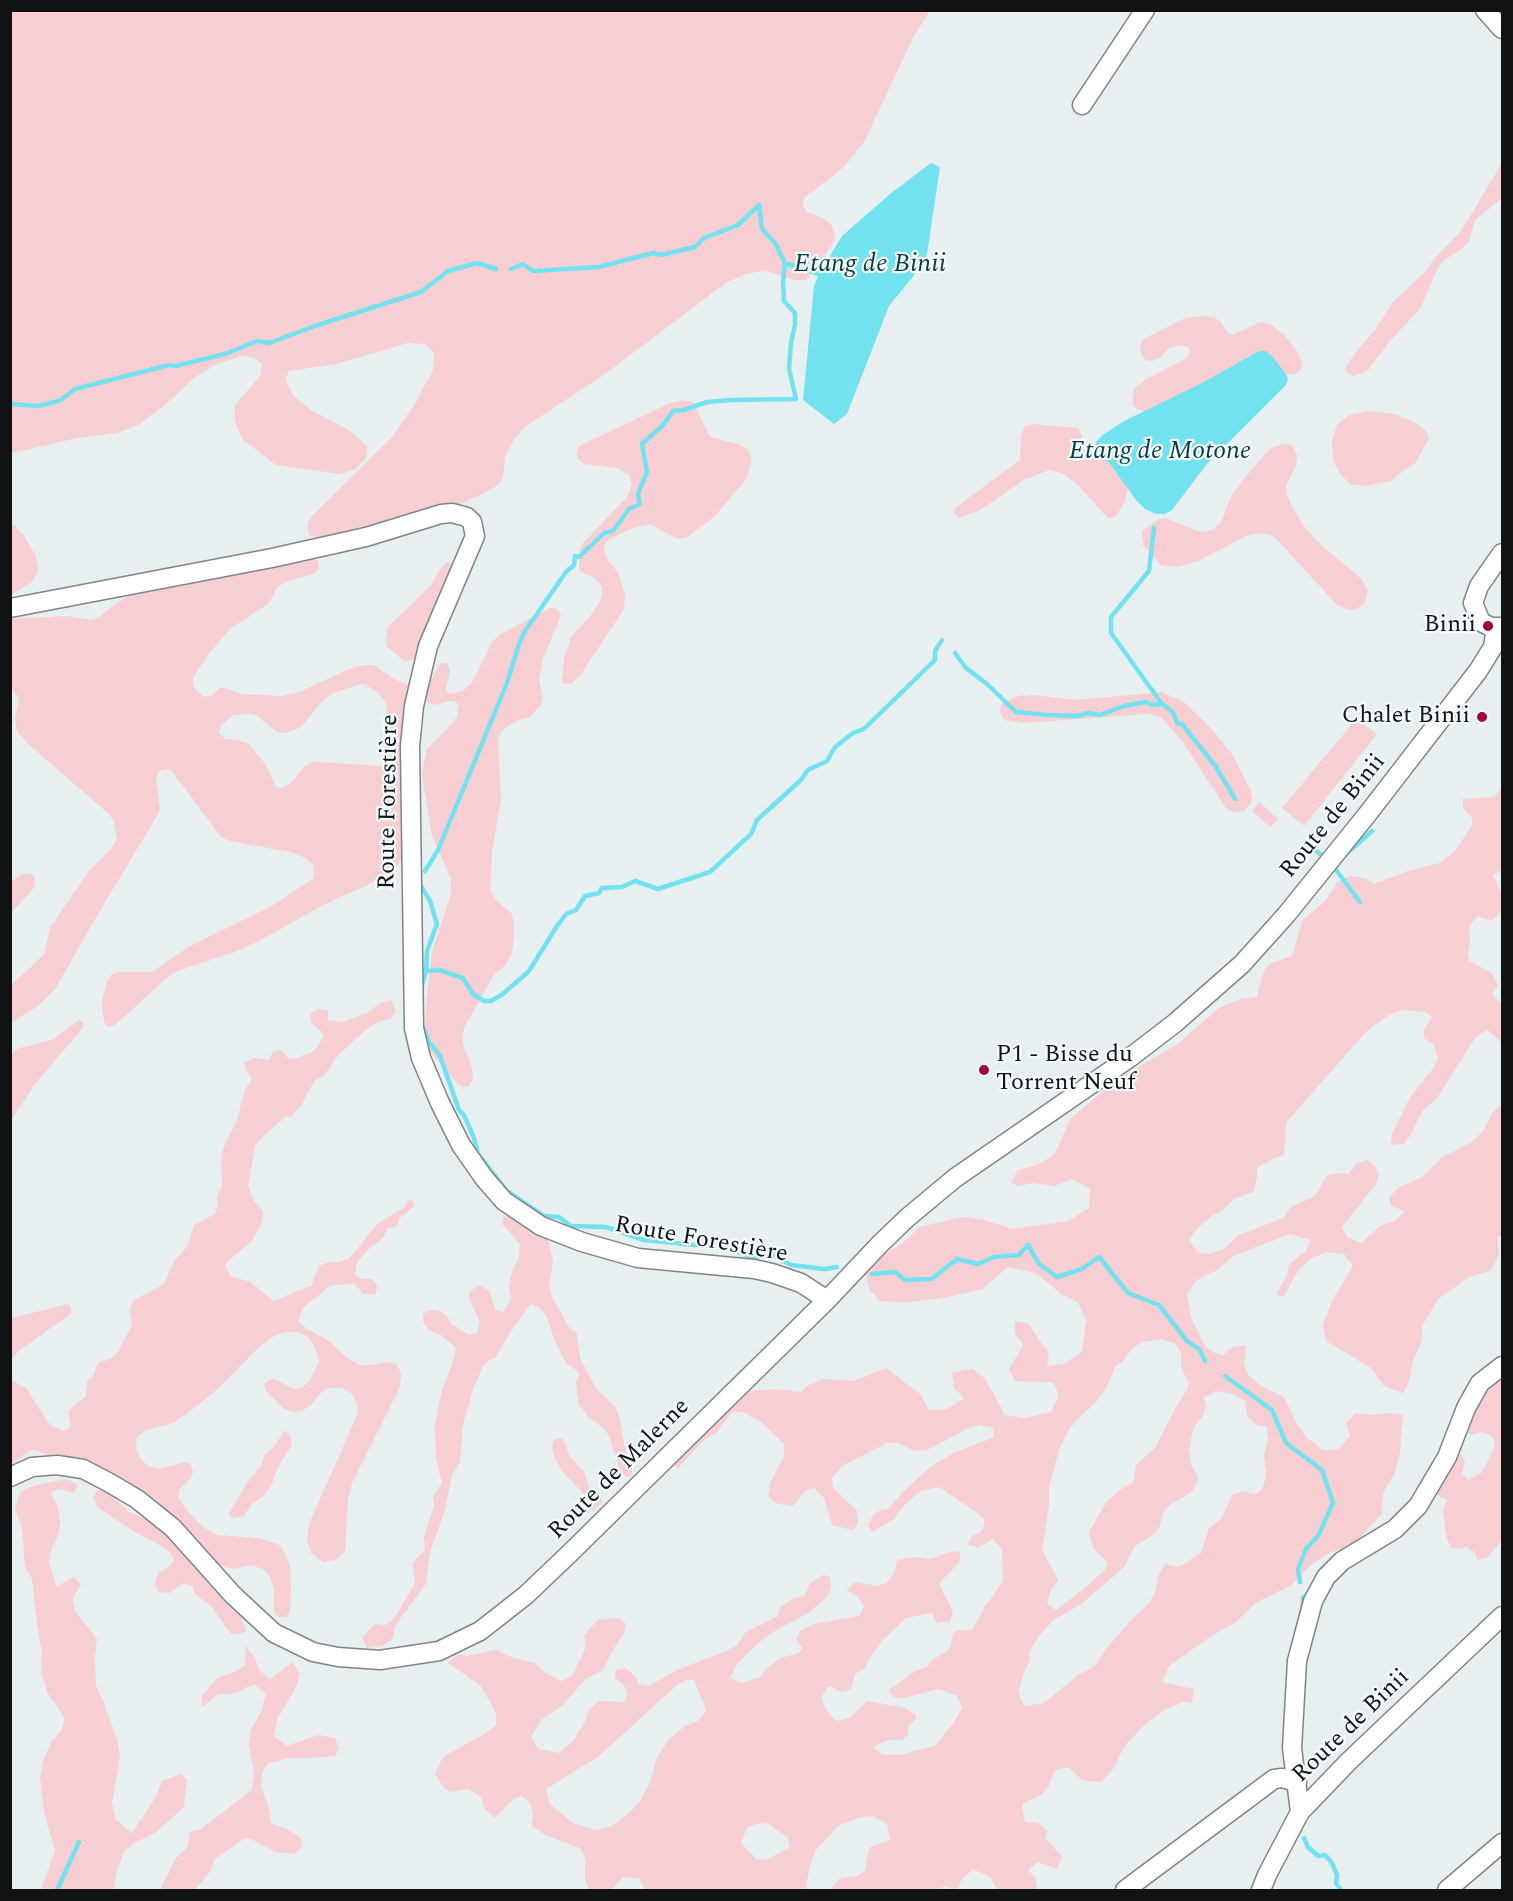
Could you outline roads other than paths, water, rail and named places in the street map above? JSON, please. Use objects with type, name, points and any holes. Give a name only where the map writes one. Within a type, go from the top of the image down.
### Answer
[{"type":"street","points":[[1082,105],[1145,10]]},
{"type":"street","points":[[1485,10],[1503,29]]},
{"type":"street","name":"Route Forestière","points":[[10,608],[282,556],[366,537],[441,514],[452,513],[467,517],[472,522],[475,536],[433,632],[414,706],[410,746],[413,1013],[417,1045],[440,1103],[462,1145],[484,1178],[504,1201],[541,1226],[605,1250],[662,1262],[744,1268],[772,1273],[801,1283],[827,1300]]},
{"type":"street","name":"Route de Binii","points":[[1210,993],[1272,932],[1478,671],[1493,647],[1499,627],[1486,625],[1478,617],[1473,603],[1476,591],[1503,553]]},
{"type":"street","name":"Route de Malerne","points":[[10,1477],[32,1467],[57,1465],[83,1469],[108,1482],[137,1499],[173,1528],[233,1595],[274,1633],[313,1652],[338,1657],[380,1660],[440,1651],[480,1631],[526,1595],[827,1300],[880,1244],[936,1193],[1132,1056],[1210,993]]},
{"type":"street","points":[[1300,1812],[1292,1748],[1297,1661],[1312,1601],[1326,1577],[1342,1561],[1395,1529],[1418,1506],[1447,1457],[1466,1408],[1480,1383],[1503,1366]]},
{"type":"street","name":"Route de Binii","points":[[1261,1890],[1300,1812],[1349,1761],[1503,1616]]},
{"type":"street","points":[[1125,1890],[1274,1779],[1282,1778],[1297,1782]]},
{"type":"street","points":[[1447,1890],[1503,1842]]},
{"type":"water","name":"Etang de Binii","points":[[931,163],[940,167],[927,254],[912,278],[889,306],[847,414],[834,424],[803,400],[814,286],[842,236],[890,194]]},
{"type":"water","name":"Etang de Motone","points":[[1259,351],[1266,351],[1272,356],[1286,374],[1288,379],[1286,385],[1207,464],[1172,510],[1165,514],[1156,514],[1145,509],[1110,464],[1098,454],[1095,447],[1096,442],[1124,421],[1200,384]]},
{"type":"waterway","points":[[511,269],[523,264],[533,271],[599,267],[653,253],[661,255],[695,247],[704,238],[738,225],[759,205],[762,229],[775,243],[785,263],[819,274]]},
{"type":"waterway","points":[[10,404],[38,406],[51,403],[61,400],[75,389],[169,365],[176,366],[225,354],[257,341],[269,343],[421,292],[448,271],[477,263],[496,269]]},
{"type":"waterway","points":[[425,871],[438,850],[507,683],[525,631],[566,572],[574,565],[575,556],[579,557],[604,533],[613,531],[629,509],[640,504],[638,494],[647,472],[642,444],[663,425],[673,411],[684,410],[707,402],[796,399],[789,369],[795,313],[784,301],[785,263]]},
{"type":"waterway","points":[[1154,528],[1149,571],[1111,617],[1111,633],[1162,704]]},
{"type":"waterway","points":[[426,971],[439,970],[463,978],[473,994],[484,1001],[491,1001],[503,994],[529,971],[557,926],[566,914],[576,910],[585,896],[599,893],[602,888],[622,887],[635,881],[658,889],[710,872],[751,834],[757,820],[801,780],[808,770],[827,761],[835,747],[853,733],[864,729],[935,660],[935,651],[942,640]]},
{"type":"waterway","points":[[955,653],[966,668],[987,684],[1016,712],[1047,715],[1077,716],[1089,713],[1100,715],[1124,706],[1146,702],[1152,705],[1162,704],[1173,712],[1177,723],[1182,724],[1216,767],[1235,799]]},
{"type":"waterway","points":[[1344,856],[1372,831]]},
{"type":"waterway","points":[[1315,850],[1323,856]]},
{"type":"waterway","points":[[1333,866],[1360,902]]},
{"type":"waterway","points":[[421,886],[430,901],[437,924],[427,951],[426,971],[421,989]]},
{"type":"waterway","points":[[423,1027],[429,1042],[440,1056],[459,1110],[464,1115],[474,1138],[478,1154],[506,1190],[544,1216],[559,1217],[571,1226],[606,1227],[644,1240],[695,1245]]},
{"type":"waterway","points":[[872,1274],[895,1272],[905,1280],[932,1279],[957,1259],[978,1264],[994,1257],[1019,1255],[1028,1245],[1039,1264],[1057,1277],[1082,1269],[1099,1257],[1128,1293],[1159,1305],[1187,1341],[1199,1349],[1205,1361]]},
{"type":"waterway","points":[[735,1251],[754,1258],[771,1254],[791,1265],[824,1269],[837,1267]]},
{"type":"waterway","points":[[1225,1376],[1272,1410],[1286,1443],[1322,1470],[1333,1503],[1318,1536],[1306,1549],[1298,1569],[1300,1582]]},
{"type":"waterway","points":[[1303,1597],[1303,1609]]},
{"type":"waterway","points":[[1304,1838],[1308,1847],[1318,1856],[1325,1855],[1332,1863],[1337,1875],[1336,1883],[1341,1890]]},
{"type":"waterway","points":[[57,1890],[79,1842]]},
{"type":"place","name":"Binii","points":[[1488,626]]},
{"type":"place","name":"Chalet Binii","points":[[1482,717]]},
{"type":"place","name":"P1 - Bisse du Torrent Neuf","points":[[984,1070]]}]
